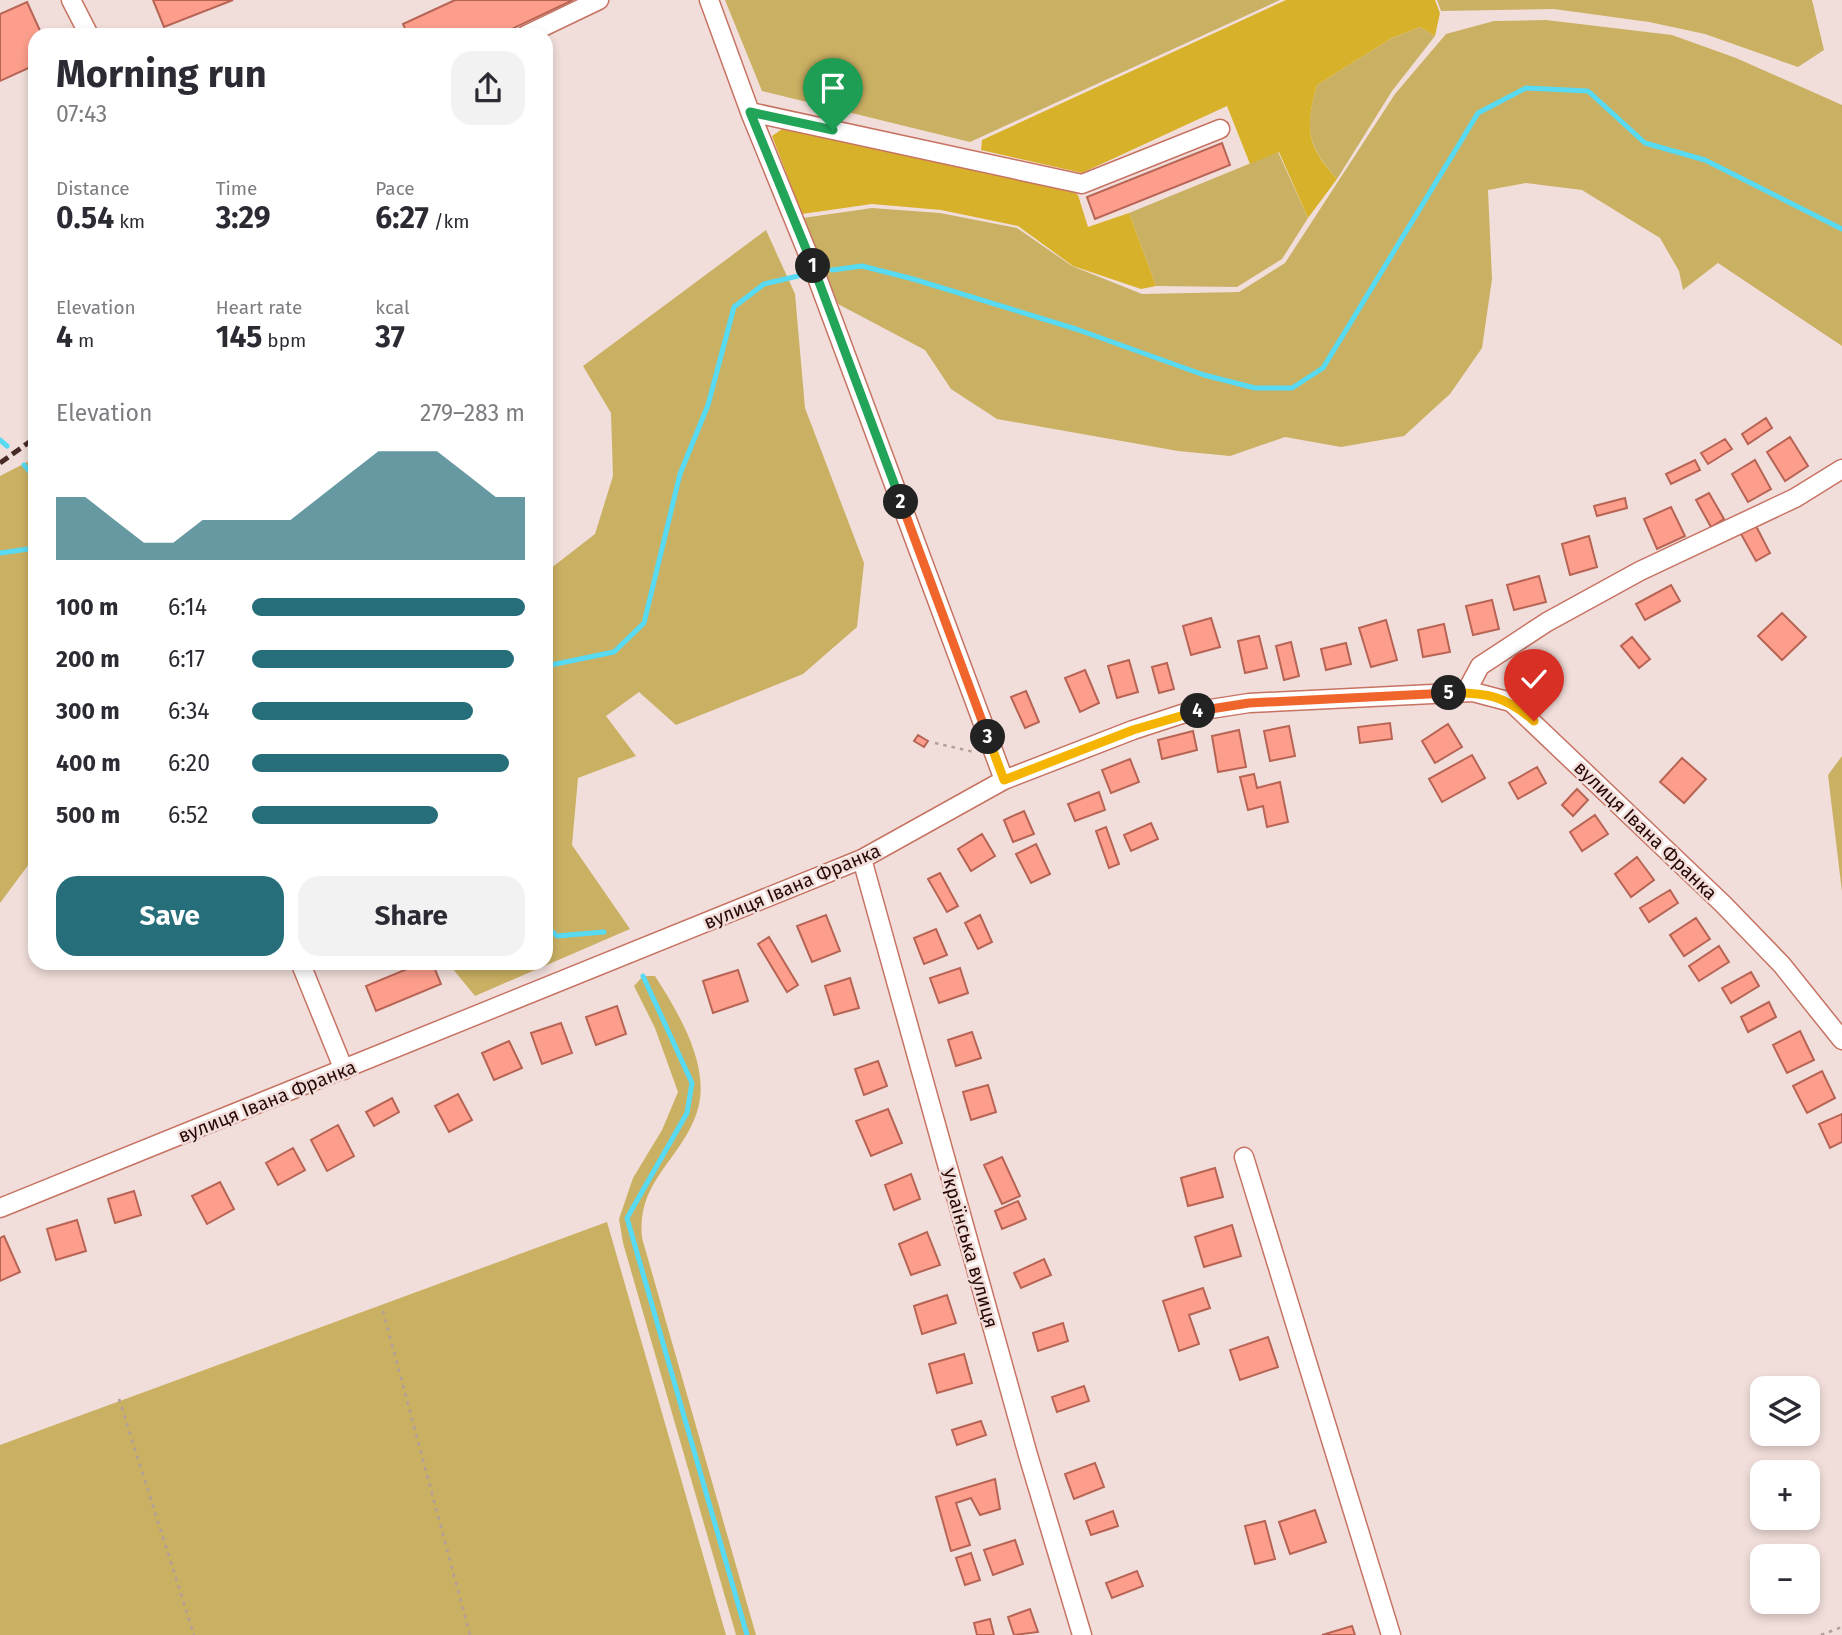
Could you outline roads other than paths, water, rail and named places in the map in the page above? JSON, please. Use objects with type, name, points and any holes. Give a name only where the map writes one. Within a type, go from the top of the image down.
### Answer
[{"type":"street","points":[[71,0],[85,28]]},
{"type":"street","points":[[541,28],[599,0]]},
{"type":"street","points":[[709,0],[750,112],[812,264],[1004,780]]},
{"type":"street","points":[[750,112],[1082,184],[1220,129]]},
{"type":"street","points":[[1466,692],[1480,666],[1547,622],[1640,570],[1795,498],[1842,469]]},
{"type":"street","name":"вулиця Івана Франка","points":[[0,1208],[862,859],[1004,780],[1185,713],[1249,703],[1466,692],[1511,702],[1534,721],[1765,948],[1842,1040]]},
{"type":"street","name":"Українська вулиця","points":[[862,859],[1028,1455],[1082,1635]]},
{"type":"street","points":[[303,970],[345,1070]]},
{"type":"street","points":[[1244,1157],[1391,1635]]},
{"type":"waterway","points":[[832,270],[862,266],[913,279],[1076,329],[1204,375],[1255,388],[1292,388],[1323,368],[1478,113],[1526,88],[1588,91],[1645,143],[1705,160],[1842,229]]},
{"type":"waterway","points":[[553,665],[614,652],[644,623],[680,474],[708,405],[734,307],[764,284],[798,276]]},
{"type":"waterway","points":[[0,440],[7,446]]},
{"type":"waterway","points":[[24,465],[28,470]]},
{"type":"waterway","points":[[0,553],[28,549]]},
{"type":"waterway","points":[[553,932],[557,936],[604,932]]},
{"type":"waterway","points":[[643,976],[692,1083],[687,1113],[627,1218],[747,1635]]},
{"type":"railway","points":[[0,463],[28,443]]}]
